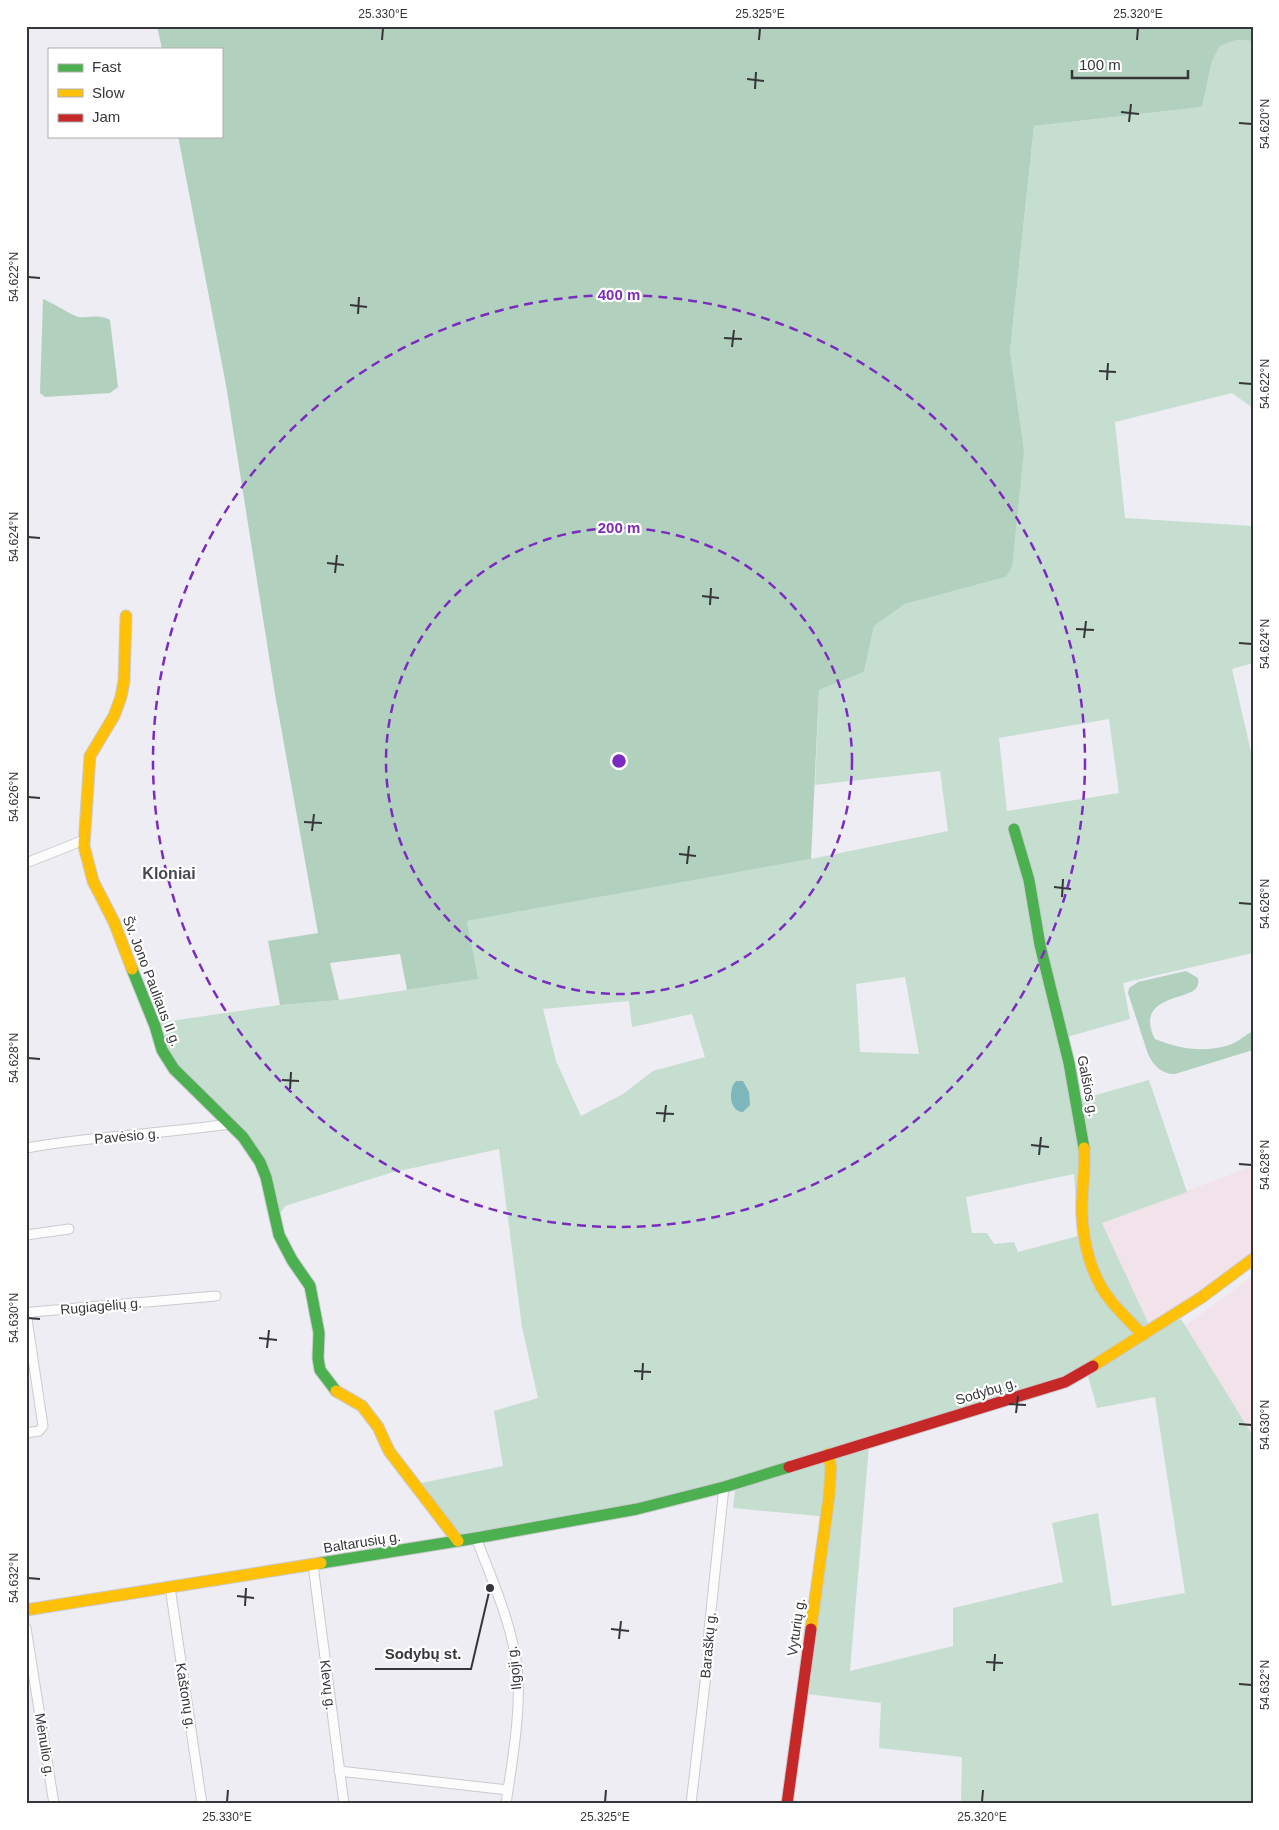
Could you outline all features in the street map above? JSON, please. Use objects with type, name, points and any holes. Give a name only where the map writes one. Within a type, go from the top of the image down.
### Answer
[{"type":"street","name":"Šv. Jono Pauliaus II g.","points":[[126,616],[124,681],[121,697],[114,716],[94,746],[90,756],[84,840],[93,881],[114,922],[155,1026],[162,1050],[174,1069],[253,1150],[260,1162],[266,1177],[280,1235],[292,1260],[310,1286],[319,1333],[318,1358],[320,1370],[339,1394],[362,1406],[378,1427],[389,1451],[458,1541]]},
{"type":"street","name":"Galšios g.","points":[[1014,829],[1029,880],[1040,945],[1069,1063],[1084,1143],[1086,1157],[1082,1215],[1089,1258],[1093,1271],[1110,1300],[1143,1336]]},
{"type":"street","points":[[26,863],[84,840]]},
{"type":"street","name":"Pavėsio g.","points":[[26,1148],[67,1141],[228,1124]]},
{"type":"street","points":[[26,1235],[69,1229]]},
{"type":"street","name":"Sodybų g.","points":[[701,1493],[1052,1387],[1084,1372],[1143,1336],[1202,1297],[1253,1259]]},
{"type":"street","name":"Rugiagėlių g.","points":[[26,1433],[39,1431],[43,1426],[27,1319],[32,1312],[216,1296]]},
{"type":"street","name":"Vyturių g.","points":[[787,1804],[829,1497],[831,1468],[828,1454]]},
{"type":"street","name":"Baraškų g.","points":[[691,1804],[709,1648],[724,1487]]},
{"type":"street","name":"Baltarusių g.","points":[[26,1610],[476,1538],[637,1509],[701,1493]]},
{"type":"street","name":"Ilgoji g.","points":[[476,1538],[498,1595],[513,1647],[516,1665],[516,1718],[506,1804]]},
{"type":"street","name":"Klevų g.","points":[[313,1565],[344,1804]]},
{"type":"street","name":"Kaštonų g.","points":[[170,1587],[202,1804]]},
{"type":"street","name":"Mėnulio g.","points":[[26,1628],[54,1804]]},
{"type":"street","points":[[339,1771],[508,1790]]},
{"type":"shaded area","points":[[1253,1166],[1253,1254],[1150,1327],[1102,1223]]},
{"type":"shaded area","points":[[1253,1276],[1253,1436],[1185,1326]]},
{"type":"green space","points":[[157,26],[1253,26],[1253,41],[1236,40],[1220,46],[1212,61],[1202,107],[1034,126],[1010,351],[1024,450],[1012,567],[1006,577],[905,604],[874,626],[864,672],[819,690],[811,859],[467,921],[478,979],[407,990],[400,954],[330,963],[339,1000],[280,1005],[268,941],[318,933],[275,694],[226,385],[178,138],[222,138],[222,48],[162,48]]},
{"type":"green space","points":[[1236,40],[1253,41],[1253,408],[1232,393],[1115,422],[1125,518],[1253,526],[1253,663],[1232,669],[1253,761],[1253,953],[1123,983],[1130,1019],[1067,1037],[1078,1100],[1149,1080],[1187,1192],[1102,1223],[1150,1327],[1074,1373],[712,1486],[654,1500],[458,1536],[417,1484],[503,1466],[494,1411],[538,1398],[522,1327],[499,1149],[390,1173],[285,1206],[277,1218],[267,1170],[174,1064],[157,1023],[280,1005],[339,1000],[477,979],[467,921],[811,859],[948,831],[940,771],[815,785],[819,690],[864,672],[874,626],[905,604],[1006,577],[1024,450],[1010,351],[1034,126],[1202,107],[1212,61],[1220,46]],"holes":[[[1109,719],[1119,793],[1007,811],[999,738]],[[905,977],[919,1054],[860,1052],[856,984]],[[629,1001],[632,1027],[692,1014],[705,1057],[653,1071],[623,1094],[581,1116],[556,1061],[543,1009]],[[1074,1174],[1078,1236],[1018,1252],[1014,1242],[994,1244],[987,1233],[972,1233],[966,1197]]]},
{"type":"green space","points":[[43,299],[79,317],[99,317],[110,320],[118,387],[110,393],[45,397],[40,393]]},
{"type":"green space","points":[[1186,971],[1198,978],[1197,987],[1187,994],[1160,1004],[1155,1009],[1150,1021],[1155,1039],[1192,1049],[1210,1049],[1232,1044],[1253,1031],[1253,1050],[1170,1074],[1158,1068],[1148,1054],[1128,993],[1129,988],[1138,982]]},
{"type":"green space","points":[[1181,1319],[1253,1436],[1253,1804],[961,1804],[962,1757],[879,1748],[881,1703],[807,1694],[829,1517],[733,1508],[735,1490],[869,1445],[850,1671],[953,1646],[953,1608],[1063,1582],[1052,1523],[1098,1513],[1112,1606],[1185,1593],[1155,1397],[1097,1408],[1088,1376],[1169,1324]]},
{"type":"water","points":[[736,1081],[743,1081],[749,1092],[750,1105],[743,1112],[735,1108],[731,1100],[733,1085]]},
{"type":"traffic: fast","points":[[1014,829],[1029,880],[1040,945],[1069,1063],[1084,1148]]},
{"type":"traffic: fast","points":[[132,969],[155,1026],[162,1050],[174,1069],[243,1137],[260,1162],[266,1177],[279,1235],[292,1260],[310,1286],[319,1333],[318,1358],[320,1370],[336,1391]]},
{"type":"traffic: fast","points":[[321,1563],[637,1509],[724,1487],[789,1467]]},
{"type":"traffic: slow","points":[[126,616],[124,681],[121,697],[114,716],[90,756],[84,846],[93,881],[114,922],[132,969]]},
{"type":"traffic: slow","points":[[1084,1148],[1082,1214],[1084,1237],[1090,1260],[1104,1292],[1143,1335]]},
{"type":"traffic: slow","points":[[1093,1366],[1202,1297],[1253,1259]]},
{"type":"traffic: slow","points":[[336,1391],[362,1406],[378,1427],[389,1451],[458,1541]]},
{"type":"traffic: slow","points":[[811,1629],[829,1497],[831,1467],[828,1454]]},
{"type":"traffic: slow","points":[[26,1610],[321,1563]]},
{"type":"traffic: jam","points":[[789,1467],[1065,1382],[1093,1366]]},
{"type":"traffic: jam","points":[[787,1804],[811,1629]]},
{"type":"place","name":"Sodybų st.","points":[[490,1588]]},
{"type":"district","name":"Kloniai","points":[[169,873]]}]
